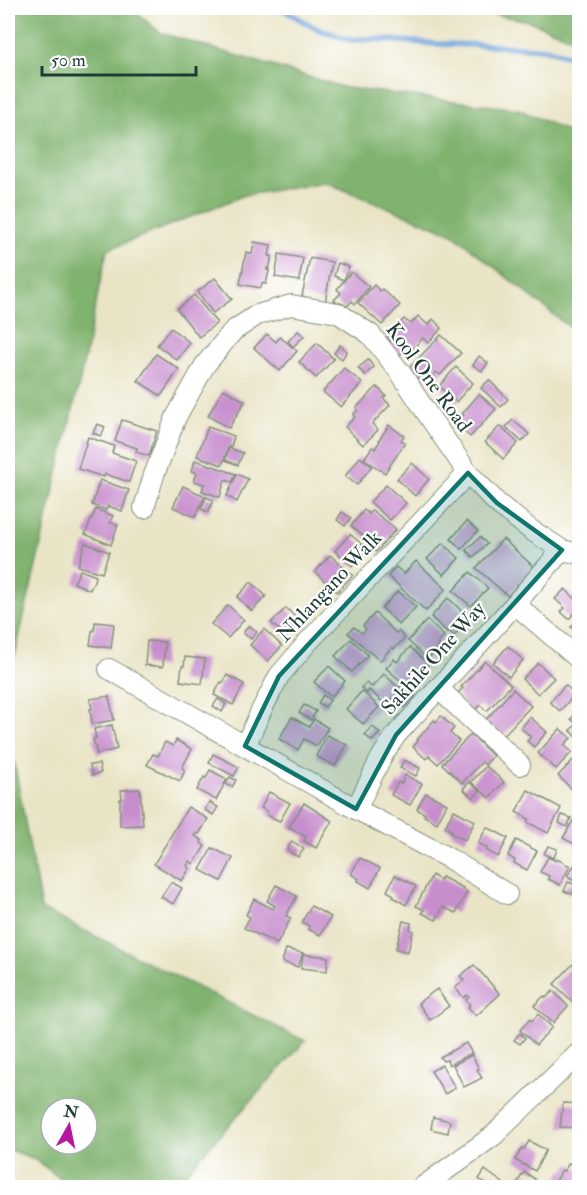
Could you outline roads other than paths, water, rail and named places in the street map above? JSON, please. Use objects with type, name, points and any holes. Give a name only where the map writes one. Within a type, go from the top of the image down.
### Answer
[{"type":"street","name":"Kool One Road","points":[[144,508],[176,417],[205,365],[232,331],[257,315],[291,305],[338,313],[370,334],[400,372],[468,473],[497,503],[531,530],[570,552]]},
{"type":"street","name":"Nhlangano Walk","points":[[245,746],[279,676],[307,643],[468,473]]},
{"type":"street","name":"Sakhile One Way","points":[[356,809],[382,756],[396,735],[515,604],[570,552]]},
{"type":"street","points":[[515,604],[579,660]]},
{"type":"street","points":[[109,669],[356,809],[450,859],[507,894]]},
{"type":"street","points":[[438,688],[520,765]]},
{"type":"street","points":[[421,1188],[493,1136],[579,1052]]},
{"type":"waterway","points":[[281,8],[315,28],[350,40],[374,39],[546,49],[580,62]]}]
